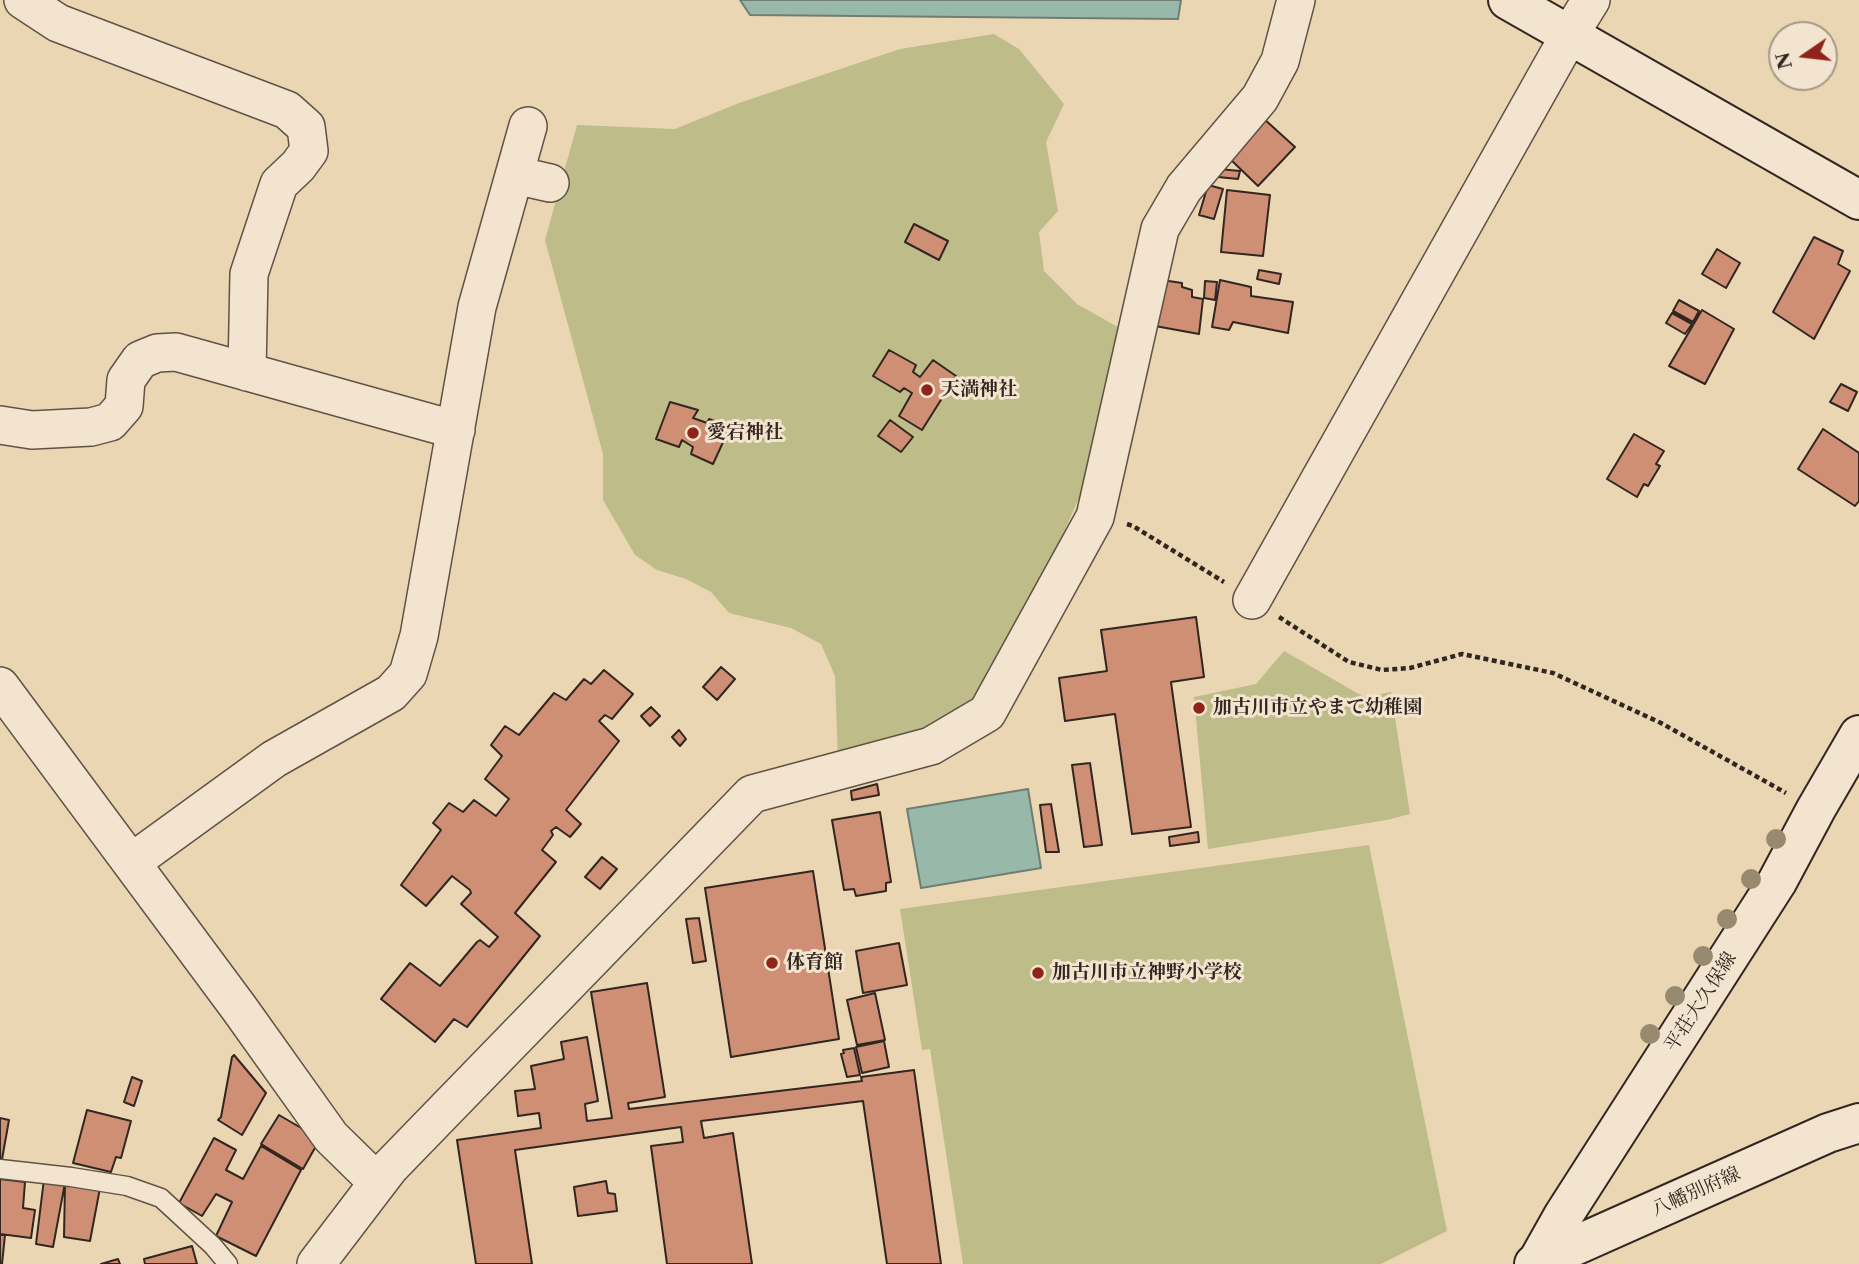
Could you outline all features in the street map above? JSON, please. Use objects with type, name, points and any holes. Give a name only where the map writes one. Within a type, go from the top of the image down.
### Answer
[{"type":"main road","points":[[1508,0],[1859,200]]},
{"type":"main road","name":"平荘大久保線","points":[[1535,1264],[1777,882],[1859,735]]},
{"type":"main road","name":"八幡別府線","points":[[1535,1264],[1828,1133],[1859,1123]]},
{"type":"street","points":[[23,0],[58,23],[288,110],[306,127],[309,151],[279,184],[249,274],[247,372]]},
{"type":"street","points":[[316,1264],[399,1157],[752,794],[931,746],[987,713],[1095,517],[1160,229],[1184,188],[1260,99],[1280,61],[1296,0]]},
{"type":"street","points":[[1252,600],[1591,0]]},
{"type":"street","points":[[132,862],[274,759],[391,693],[408,674],[419,636],[477,307],[528,126]]},
{"type":"street","points":[[515,175],[550,183]]},
{"type":"street","points":[[0,425],[32,430],[91,427],[110,422],[124,406],[126,380],[139,360],[157,353],[176,352],[456,429]]},
{"type":"street","points":[[0,686],[132,862],[331,1137],[377,1182]]},
{"type":"lane","points":[[0,1169],[127,1186],[161,1198],[213,1246],[228,1264]]},
{"type":"path","points":[[1095,517],[1133,526],[1349,662],[1382,670],[1410,668],[1462,654],[1553,673],[1661,723],[1816,809]]},
{"type":"shaded area","points":[[740,0],[1181,0],[1178,19],[750,15]]},
{"type":"shaded area","points":[[994,34],[1019,49],[1064,104],[1046,142],[1058,211],[1039,232],[1044,271],[1077,304],[1125,331],[1089,475],[1050,564],[1001,650],[968,720],[838,762],[835,676],[821,644],[791,628],[729,613],[711,592],[686,579],[657,570],[635,555],[603,500],[603,454],[545,240],[577,125],[675,129],[739,103],[900,49]]},
{"type":"shaded area","points":[[1284,651],[1364,697],[1391,692],[1410,814],[1208,849],[1194,697],[1256,684]]},
{"type":"shaded area","points":[[1028,789],[1041,868],[921,888],[907,809]]},
{"type":"shaded area","points":[[1369,845],[1447,1231],[1381,1264],[963,1264],[930,1049],[922,1050],[900,909]]},
{"type":"building","points":[[1263,118],[1295,147],[1258,186],[1227,156]]},
{"type":"building","points":[[1219,169],[1240,171],[1238,179],[1218,177]]},
{"type":"building","points":[[1208,185],[1223,189],[1214,219],[1199,215]]},
{"type":"building","points":[[1227,190],[1270,195],[1263,256],[1221,252]]},
{"type":"building","points":[[914,224],[948,241],[939,260],[905,242]]},
{"type":"building","points":[[1814,237],[1843,251],[1838,264],[1850,271],[1814,339],[1773,312]]},
{"type":"building","points":[[1717,249],[1740,263],[1726,288],[1702,274]]},
{"type":"building","points":[[1259,270],[1281,274],[1279,284],[1257,279]]},
{"type":"building","points":[[1162,280],[1182,283],[1182,287],[1192,290],[1192,297],[1203,299],[1199,334],[1155,326]]},
{"type":"building","points":[[1220,280],[1251,287],[1251,296],[1293,302],[1288,333],[1233,322],[1229,330],[1212,327]]},
{"type":"building","points":[[1205,281],[1217,282],[1215,300],[1204,298]]},
{"type":"building","points":[[1679,300],[1699,311],[1693,322],[1673,311]]},
{"type":"building","points":[[1702,310],[1734,329],[1705,384],[1669,366]]},
{"type":"building","points":[[1672,313],[1692,324],[1685,334],[1666,323]]},
{"type":"building","name":"天満神社","points":[[889,350],[916,365],[913,372],[920,377],[933,360],[956,376],[922,430],[899,416],[912,393],[904,388],[900,392],[873,376]]},
{"type":"building","points":[[1841,384],[1857,392],[1848,411],[1830,402]]},
{"type":"building","name":"愛宕神社","points":[[670,402],[698,410],[693,418],[707,423],[709,419],[730,427],[713,464],[691,454],[693,447],[682,440],[679,447],[656,439]]},
{"type":"building","points":[[890,420],[913,437],[901,452],[878,436]]},
{"type":"building","points":[[1823,429],[1859,453],[1859,501],[1855,506],[1798,469]]},
{"type":"building","points":[[1634,434],[1664,451],[1656,464],[1660,466],[1648,486],[1644,484],[1637,497],[1607,479]]},
{"type":"building","points":[[1196,617],[1204,677],[1171,682],[1191,827],[1132,834],[1115,714],[1065,721],[1059,678],[1107,671],[1101,630]]},
{"type":"building","points":[[721,667],[735,679],[717,700],[703,687]]},
{"type":"building","points":[[604,670],[633,694],[612,719],[605,715],[599,721],[619,741],[566,810],[581,824],[570,837],[556,827],[551,831],[553,835],[542,850],[556,862],[515,913],[540,936],[467,1027],[454,1019],[435,1042],[381,999],[410,963],[440,986],[477,942],[480,940],[489,947],[498,937],[461,904],[471,893],[452,876],[426,906],[401,885],[441,830],[433,823],[449,803],[463,812],[474,800],[496,816],[509,799],[485,779],[502,756],[491,745],[505,726],[519,735],[554,693],[566,700],[584,679],[591,684]]},
{"type":"building","points":[[651,707],[660,716],[650,726],[641,716]]},
{"type":"building","points":[[679,730],[686,739],[680,746],[672,737]]},
{"type":"building","points":[[1090,763],[1102,845],[1084,847],[1072,765]]},
{"type":"building","points":[[877,784],[879,795],[852,800],[851,791]]},
{"type":"building","points":[[1051,804],[1059,852],[1046,852],[1040,805]]},
{"type":"building","points":[[880,812],[891,882],[886,883],[886,891],[856,896],[854,889],[844,890],[832,820]]},
{"type":"building","points":[[1198,832],[1199,842],[1170,846],[1169,837]]},
{"type":"building","points":[[602,857],[617,869],[600,889],[585,877]]},
{"type":"building","name":"体育館","points":[[813,871],[839,1039],[731,1057],[705,888]]},
{"type":"building","points":[[699,918],[706,961],[693,963],[686,919]]},
{"type":"building","points":[[899,943],[907,985],[863,993],[856,951]]},
{"type":"building","points":[[647,983],[665,1097],[628,1103],[629,1109],[862,1081],[861,1077],[914,1070],[941,1264],[887,1264],[863,1101],[701,1121],[704,1138],[733,1133],[752,1264],[667,1264],[651,1146],[683,1142],[681,1127],[515,1150],[532,1264],[476,1264],[457,1140],[541,1128],[539,1113],[518,1116],[515,1091],[535,1089],[531,1066],[564,1059],[561,1042],[587,1037],[598,1101],[585,1104],[587,1121],[612,1118],[591,992]]},
{"type":"building","points":[[875,993],[885,1040],[857,1045],[847,1000]]},
{"type":"building","points":[[884,1041],[889,1067],[862,1073],[856,1047]]},
{"type":"building","points":[[854,1048],[860,1075],[847,1077],[841,1054],[844,1053],[843,1050]]},
{"type":"building","points":[[234,1055],[266,1093],[242,1135],[218,1120],[221,1117]]},
{"type":"building","points":[[132,1077],[142,1081],[134,1106],[124,1102]]},
{"type":"building","points":[[87,1110],[131,1121],[121,1158],[116,1157],[111,1172],[73,1163]]},
{"type":"building","points":[[279,1115],[320,1139],[303,1169],[261,1144]]},
{"type":"building","points":[[0,1118],[9,1120],[1,1165],[0,1164]]},
{"type":"building","points":[[214,1138],[236,1150],[226,1170],[243,1179],[261,1146],[301,1170],[256,1256],[216,1236],[232,1202],[216,1194],[202,1216],[179,1203]]},
{"type":"building","points":[[0,1179],[25,1182],[23,1208],[35,1210],[31,1238],[0,1234]]},
{"type":"building","points":[[44,1179],[65,1183],[53,1247],[36,1244]]},
{"type":"building","points":[[606,1181],[608,1193],[615,1194],[617,1211],[578,1216],[574,1187]]},
{"type":"building","points":[[65,1183],[100,1188],[90,1241],[64,1237]]},
{"type":"building","points":[[0,1235],[5,1235],[2,1264],[0,1264]]},
{"type":"building","points":[[192,1246],[197,1264],[145,1264],[144,1259]]},
{"type":"building","points":[[118,1259],[120,1264],[101,1264]]},
{"type":"place","name":"天満神社","points":[[927,390]]},
{"type":"place","name":"愛宕神社","points":[[693,433]]},
{"type":"place","name":"加古川市立やまて幼稚園","points":[[1199,708]]},
{"type":"place","name":"体育館","points":[[772,963]]},
{"type":"place","name":"加古川市立神野小学校","points":[[1038,973]]}]
